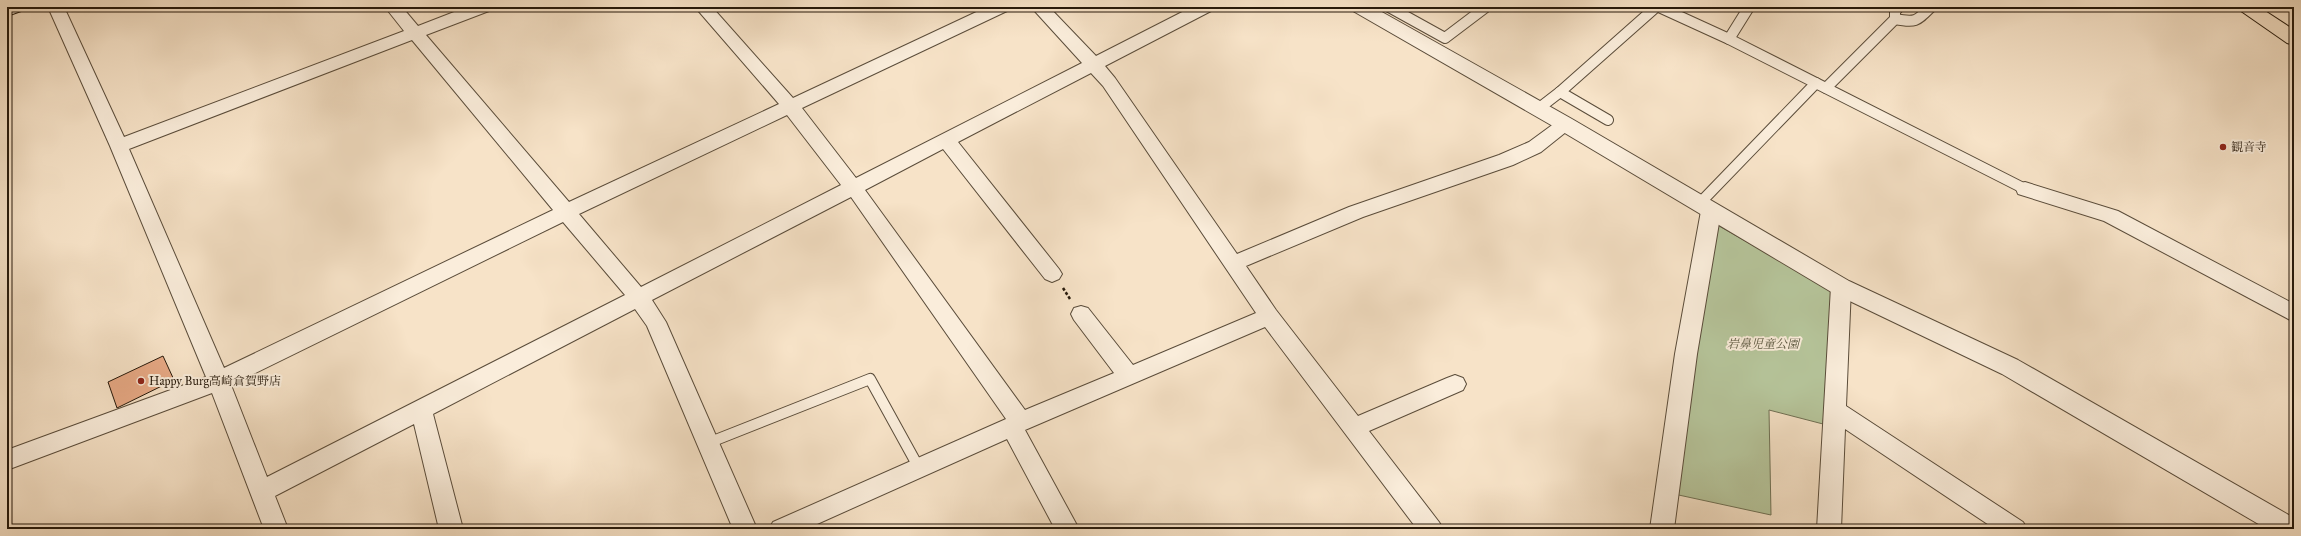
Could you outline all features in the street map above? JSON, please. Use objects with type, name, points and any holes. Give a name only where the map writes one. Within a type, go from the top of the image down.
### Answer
[{"type":"main road","points":[[2247,7],[2294,39]]},
{"type":"street","points":[[7,10],[15,7]]},
{"type":"street","points":[[56,7],[119,146],[218,380],[260,492],[276,529]]},
{"type":"street","points":[[393,7],[638,297],[656,322],[745,529]]},
{"type":"street","points":[[119,146],[483,7]]},
{"type":"street","points":[[703,7],[791,107],[854,188],[1016,425],[1066,529]]},
{"type":"street","points":[[7,460],[207,386],[566,212],[1001,7]]},
{"type":"street","points":[[1039,7],[1094,64],[1109,82],[1269,316],[1431,529]]},
{"type":"street","points":[[260,492],[1205,7]]},
{"type":"street","points":[[1363,8],[1565,124],[1841,287],[2010,367],[2065,396],[2290,529]]},
{"type":"street","points":[[1232,264],[1356,212],[1506,160],[1535,147],[1565,124]]},
{"type":"street","points":[[946,140],[1052,274]]},
{"type":"street","points":[[2025,189],[2111,216],[2294,314]]},
{"type":"street","points":[[1662,529],[1705,207]]},
{"type":"street","points":[[1830,529],[1841,287]]},
{"type":"street","points":[[1081,314],[1129,376]]},
{"type":"street","points":[[781,529],[1016,425],[1269,316]]},
{"type":"street","points":[[1354,427],[1455,384]]},
{"type":"street","points":[[421,409],[451,529]]},
{"type":"street","points":[[1836,411],[2015,529]]},
{"type":"lane","points":[[1389,7],[1445,38],[1486,7]]},
{"type":"lane","points":[[1538,109],[1560,92],[1658,7],[1730,39],[2025,189]]},
{"type":"lane","points":[[1730,39],[1749,7]]},
{"type":"lane","points":[[1826,88],[1895,18],[1895,11],[1899,7]]},
{"type":"lane","points":[[1895,18],[1909,22],[1917,21],[1931,7]]},
{"type":"lane","points":[[1705,207],[1816,83]]},
{"type":"lane","points":[[1560,92],[1608,120]]},
{"type":"lane","points":[[708,442],[870,379],[919,468]]},
{"type":"path","points":[[1052,274],[1081,314]]},
{"type":"green space","name":"岩鼻児童公園","points":[[1719,226],[1830,289],[1833,293],[1823,424],[1769,410],[1771,515],[1674,494],[1714,229]]},
{"type":"building","name":"Happy Burg高崎倉賀野店","points":[[163,356],[174,380],[117,408],[108,382]]},
{"type":"place","name":"観音寺","points":[[2223,147]]},
{"type":"place","name":"Happy Burg高崎倉賀野店","points":[[141,381]]}]
